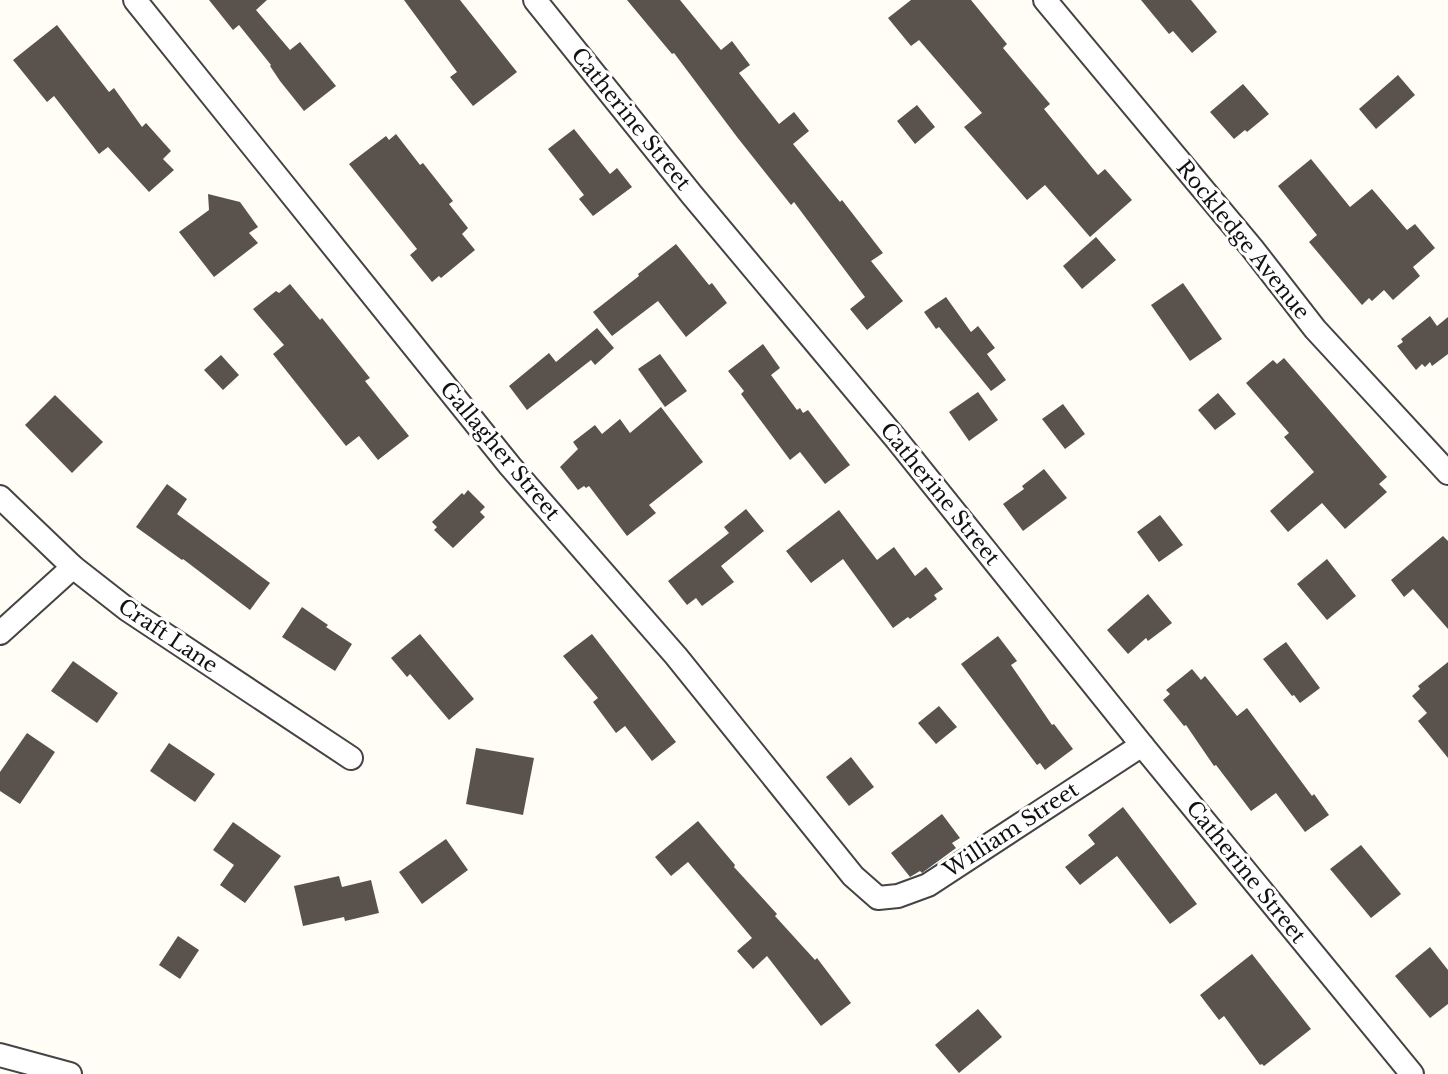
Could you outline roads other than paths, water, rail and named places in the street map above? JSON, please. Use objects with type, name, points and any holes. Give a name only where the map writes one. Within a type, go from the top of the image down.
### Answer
[{"type":"street","name":"Gallagher Street","points":[[135,0],[510,466],[676,656],[853,876],[874,895]]},
{"type":"street","name":"Catherine Street","points":[[535,0],[692,195],[897,440],[1142,745],[1412,1074]]},
{"type":"street","name":"Rockledge Avenue","points":[[1045,0],[1252,248],[1315,328],[1448,473]]},
{"type":"street","name":"Craft Lane","points":[[0,497],[73,567],[128,610],[351,758]]},
{"type":"street","points":[[0,633],[73,567]]},
{"type":"street","name":"William Street","points":[[874,895],[878,898],[898,896],[928,885],[1142,745]]},
{"type":"street","points":[[0,1055],[70,1074]]}]
